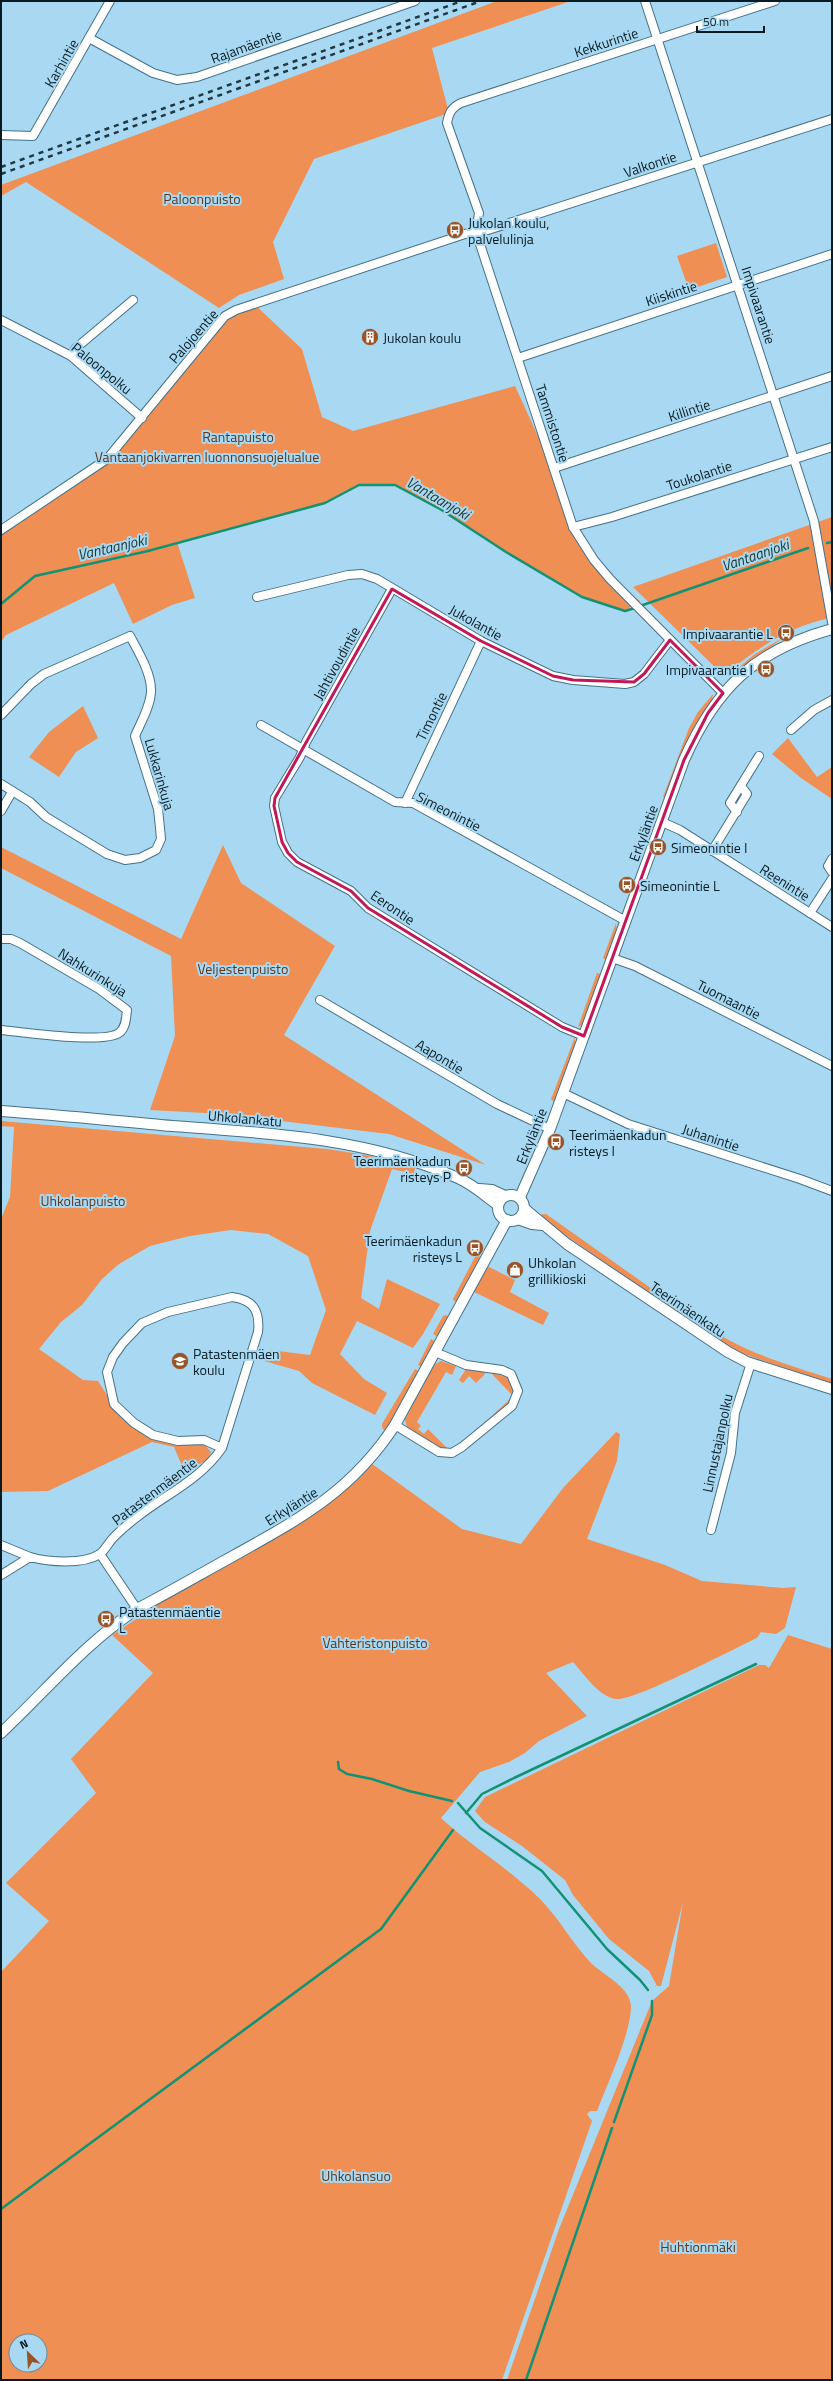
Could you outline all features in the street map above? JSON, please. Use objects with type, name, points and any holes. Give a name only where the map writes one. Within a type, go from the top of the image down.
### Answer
[{"type":"street","name":"Karhintie","points":[[1,135],[33,136],[110,1]]},
{"type":"street","name":"Rajamäentie","points":[[89,38],[153,73],[177,80],[197,78],[414,1]]},
{"type":"street","name":"Impivaarantie","points":[[645,1],[814,521],[832,622]]},
{"type":"street","name":"Kekkurintie","points":[[449,113],[453,106],[461,103],[775,1]]},
{"type":"street","name":"Tammistontie","points":[[449,113],[447,123],[479,213],[476,232],[573,527],[594,560],[633,603],[723,693]]},
{"type":"street","name":"Valkontie","points":[[476,232],[832,119]]},
{"type":"street","name":"Palojoentie","points":[[1,530],[107,459],[225,316],[236,310],[457,236],[476,232]]},
{"type":"street","name":"Kiiskintie","points":[[518,358],[832,254]]},
{"type":"street","points":[[71,356],[76,348],[133,300]]},
{"type":"street","name":"Paloonpolku","points":[[1,320],[71,356],[142,418]]},
{"type":"street","name":"Killintie","points":[[554,468],[832,376]]},
{"type":"street","name":"Toukolantie","points":[[573,527],[832,447]]},
{"type":"street","name":"Jukolantie","points":[[258,598],[348,575],[362,574],[377,579],[481,642],[553,676],[573,680],[625,684],[634,682],[644,674],[670,640]]},
{"type":"street","name":"Jahtivoudintie","points":[[302,749],[392,588]]},
{"type":"street","name":"Erkyläntie","points":[[520,1197],[550,1129],[684,760],[696,732],[723,693],[749,668],[780,647],[804,637],[832,629]]},
{"type":"street","name":"Lukkarinkuja","points":[[1,715],[31,684],[44,674],[130,636],[148,677],[151,690],[149,702],[135,736],[158,808],[161,839],[156,850],[148,855],[134,860],[125,860],[107,854],[53,822],[30,802],[1,784]]},
{"type":"street","name":"Timontie","points":[[405,803],[481,642]]},
{"type":"street","points":[[791,730],[814,710],[832,700]]},
{"type":"street","name":"Simeonintie","points":[[261,725],[395,802],[413,804],[626,921]]},
{"type":"street","name":"Eerontie","points":[[302,749],[300,757],[275,798],[274,806],[282,842],[288,853],[297,862],[351,891],[368,908],[562,1027],[584,1036]]},
{"type":"street","points":[[712,851],[737,812],[730,803],[759,756]]},
{"type":"street","points":[[1,811],[12,792]]},
{"type":"street","name":"Reenintie","points":[[662,822],[680,830],[832,927]]},
{"type":"street","points":[[832,859],[828,866],[832,872]]},
{"type":"street","points":[[810,913],[832,878]]},
{"type":"street","name":"Nahkurinkuja","points":[[1,939],[12,939],[20,943],[99,989],[127,1010],[125,1026],[122,1030],[106,1038],[1,1030]]},
{"type":"street","name":"Tuomaantie","points":[[612,958],[635,966],[832,1066]]},
{"type":"street","name":"Aapontie","points":[[320,1000],[497,1104],[550,1129]]},
{"type":"street","name":"Juhanintie","points":[[563,1093],[628,1124],[800,1179],[832,1191]]},
{"type":"street","name":"Uhkolankatu","points":[[1,1111],[252,1132],[327,1140],[402,1157],[459,1178],[478,1189],[498,1205]]},
{"type":"street","name":"Uhkolankatu","points":[[478,1189],[492,1190],[505,1196]]},
{"type":"street","points":[[512,1194],[520,1197],[525,1208],[518,1219],[508,1220],[499,1214],[498,1205],[505,1196],[512,1194]]},
{"type":"street","name":"Teerimäenkatu","points":[[525,1208],[536,1216],[542,1225],[705,1338],[751,1363],[832,1389]]},
{"type":"street","name":"Teerimäenkatu","points":[[518,1219],[532,1224],[542,1225]]},
{"type":"street","name":"Erkyläntie","points":[[1,1733],[92,1644],[137,1609],[288,1526],[325,1502],[359,1472],[381,1446],[395,1425],[508,1220]]},
{"type":"street","name":"Patastenmäentie","points":[[100,1554],[114,1537],[137,1517],[205,1470],[222,1448],[258,1332],[259,1318],[251,1304],[243,1299],[232,1297],[168,1312],[142,1323],[123,1343],[113,1357],[107,1372],[114,1404],[134,1423],[153,1435],[178,1441],[204,1440],[222,1448]]},
{"type":"street","points":[[395,1425],[439,1452],[452,1453],[462,1447],[512,1406],[518,1391],[511,1374],[502,1370],[466,1365],[436,1352]]},
{"type":"street","name":"Linnustajanpolku","points":[[712,1530],[731,1453],[736,1413],[751,1363]]},
{"type":"street","points":[[1,1545],[30,1557],[42,1560],[82,1559],[100,1554],[137,1609]]},
{"type":"street","points":[[1,1575],[30,1557]]},
{"type":"highlighted area","points":[[392,589],[481,641],[553,676],[573,680],[634,682],[644,674],[670,640],[723,693],[708,713],[684,760],[584,1036],[562,1027],[368,908],[351,891],[297,862],[288,853],[282,842],[274,806],[275,798]]},
{"type":"green space","name":"Paloonpuisto","points":[[497,1],[571,1],[432,48],[449,113],[314,159],[273,242],[284,279],[239,295],[219,308],[26,182],[1,196],[1,185]]},
{"type":"green space","points":[[716,243],[727,277],[689,290],[677,256]]},
{"type":"green space","name":"Rantapuisto","points":[[253,303],[302,349],[322,417],[353,431],[515,386],[548,458],[573,533],[610,579],[640,601],[625,611],[582,597],[506,552],[440,509],[395,485],[359,485],[325,503],[177,542],[195,598],[172,605],[133,624],[114,583],[6,635],[1,642],[1,535],[97,467],[225,316]]},
{"type":"green space","points":[[832,517],[832,585],[826,586],[831,618],[801,626],[788,632],[750,655],[725,674],[721,673],[633,587]]},
{"type":"green space","points":[[784,637],[734,676],[732,675],[732,673],[755,654]]},
{"type":"green space","points":[[713,694],[709,706],[695,726],[686,743],[666,798],[663,797],[689,728],[698,712]]},
{"type":"green space","points":[[83,706],[98,738],[76,752],[59,777],[29,757],[49,732]]},
{"type":"green space","points":[[788,738],[817,777],[832,767],[832,799],[801,778],[772,754]]},
{"type":"green space","name":"Veljestenpuisto","points":[[223,845],[241,883],[335,946],[284,1035],[486,1165],[389,1134],[223,1114],[150,1110],[175,1036],[171,956],[1,868],[1,847],[181,939]]},
{"type":"green space","points":[[616,923],[617,931],[606,960],[603,958]]},
{"type":"green space","points":[[597,973],[601,974],[582,1025],[578,1027]]},
{"type":"green space","points":[[575,1037],[575,1046],[554,1102],[551,1099]]},
{"type":"green space","name":"Uhkolanpuisto","points":[[1,1121],[327,1149],[366,1155],[415,1168],[414,1174],[392,1169],[370,1231],[361,1298],[379,1309],[387,1279],[440,1304],[423,1334],[413,1348],[357,1321],[340,1354],[364,1379],[387,1393],[375,1415],[312,1383],[299,1371],[264,1361],[270,1350],[310,1355],[326,1310],[308,1256],[268,1234],[231,1230],[190,1236],[150,1246],[119,1264],[102,1279],[82,1305],[61,1322],[39,1349],[83,1380],[98,1381],[119,1414],[140,1427],[139,1431],[157,1439],[205,1445],[211,1452],[208,1459],[185,1473],[174,1447],[152,1442],[48,1491],[1,1492],[1,1219],[10,1197],[14,1127],[1,1126]]},
{"type":"green space","points":[[542,1214],[546,1214],[686,1313],[687,1316],[684,1317],[555,1228],[540,1216]]},
{"type":"green space","points":[[477,1253],[480,1255],[476,1269],[457,1302],[454,1301],[453,1299]]},
{"type":"green space","points":[[487,1266],[515,1280],[510,1292],[549,1313],[543,1325],[474,1292]]},
{"type":"green space","points":[[446,1315],[450,1318],[438,1337],[433,1334],[443,1316]]},
{"type":"green space","points":[[695,1321],[698,1321],[730,1341],[763,1356],[832,1379],[832,1384],[738,1352],[696,1325]]},
{"type":"green space","points":[[431,1339],[436,1342],[422,1367],[418,1365]]},
{"type":"green space","points":[[441,1361],[456,1366],[452,1375],[446,1372],[417,1422],[421,1426],[418,1429],[424,1434],[428,1429],[447,1448],[451,1449],[460,1445],[509,1400],[512,1395],[492,1374],[493,1371],[510,1376],[516,1389],[512,1401],[461,1446],[445,1452],[407,1428],[405,1419],[434,1365]]},
{"type":"green space","points":[[415,1369],[420,1372],[386,1434],[382,1424]]},
{"type":"green space","points":[[466,1369],[484,1371],[485,1374],[476,1383],[469,1376],[463,1383],[459,1380]]},
{"type":"green space","points":[[616,1432],[620,1434],[617,1461],[587,1539],[665,1565],[702,1581],[783,1588],[796,1587],[785,1628],[776,1634],[761,1632],[757,1638],[662,1684],[626,1698],[616,1699],[598,1690],[573,1662],[546,1673],[587,1716],[539,1741],[525,1753],[509,1762],[480,1772],[441,1818],[540,1899],[591,1963],[622,1987],[630,2000],[631,2007],[630,2019],[623,2045],[597,2111],[590,2111],[587,2114],[592,2121],[502,2380],[1,2380],[1,1972],[49,1921],[6,1883],[96,1793],[71,1759],[153,1673],[112,1635],[219,1564],[288,1526],[368,1461],[462,1529],[521,1544],[563,1488]]},
{"type":"green space","name":"Huhtionmäki","points":[[788,1635],[832,1649],[832,2380],[507,2380],[559,2229],[652,2001],[669,1986],[683,1902],[661,1986],[657,1986],[649,1971],[609,1939],[573,1895],[565,1880],[522,1846],[485,1822],[475,1811],[485,1797],[759,1665],[765,1665],[769,1668]]},
{"type":"waterway","name":"Vantaanjoki","points":[[1,604],[35,576],[148,551],[325,503],[359,485],[395,485],[440,509],[506,552],[582,597],[625,611],[635,608]]},
{"type":"waterway","name":"Vantaanjoki","points":[[827,543],[832,542]]},
{"type":"waterway","name":"Vantaanjoki","points":[[640,606],[808,548]]},
{"type":"waterway","points":[[466,1813],[482,1794],[756,1664]]},
{"type":"waterway","points":[[338,1762],[339,1769],[347,1774],[372,1779],[409,1791],[452,1801]]},
{"type":"waterway","points":[[458,1803],[480,1828],[542,1871],[607,1949],[640,1980],[648,1990]]},
{"type":"waterway","points":[[1,2209],[381,1929],[453,1830]]},
{"type":"waterway","points":[[614,2122],[652,2015],[652,2001]]},
{"type":"waterway","points":[[526,2380],[612,2128]]},
{"type":"railway","points":[[1,167],[462,1]]},
{"type":"railway","points":[[1,174],[481,1]]},
{"type":"place","name":"Jukolan koulu, palvelulinja","points":[[455,230]]},
{"type":"place","name":"Jukolan koulu","points":[[370,337]]},
{"type":"place","name":"Impivaarantie L","points":[[786,633]]},
{"type":"place","name":"Impivaarantie I","points":[[766,669]]},
{"type":"place","name":"Simeonintie I","points":[[658,847]]},
{"type":"place","name":"Simeonintie L","points":[[627,885]]},
{"type":"place","name":"Teerimäenkadun risteys I","points":[[556,1142]]},
{"type":"place","name":"Teerimäenkadun risteys P","points":[[464,1168]]},
{"type":"place","name":"Teerimäenkadun risteys L","points":[[475,1248]]},
{"type":"place","name":"Uhkolan grillikioski","points":[[515,1270]]},
{"type":"place","name":"Patastenmäen koulu","points":[[180,1361]]},
{"type":"place","name":"Patastenmäentie L","points":[[106,1619]]},
{"type":"park label","name":"Vantaanjokivarren luonnonsuojelualue","points":[[207,456]]},
{"type":"park label","name":"Vahteristonpuisto","points":[[375,1642]]},
{"type":"park label","name":"Uhkolansuo","points":[[356,2175]]}]
